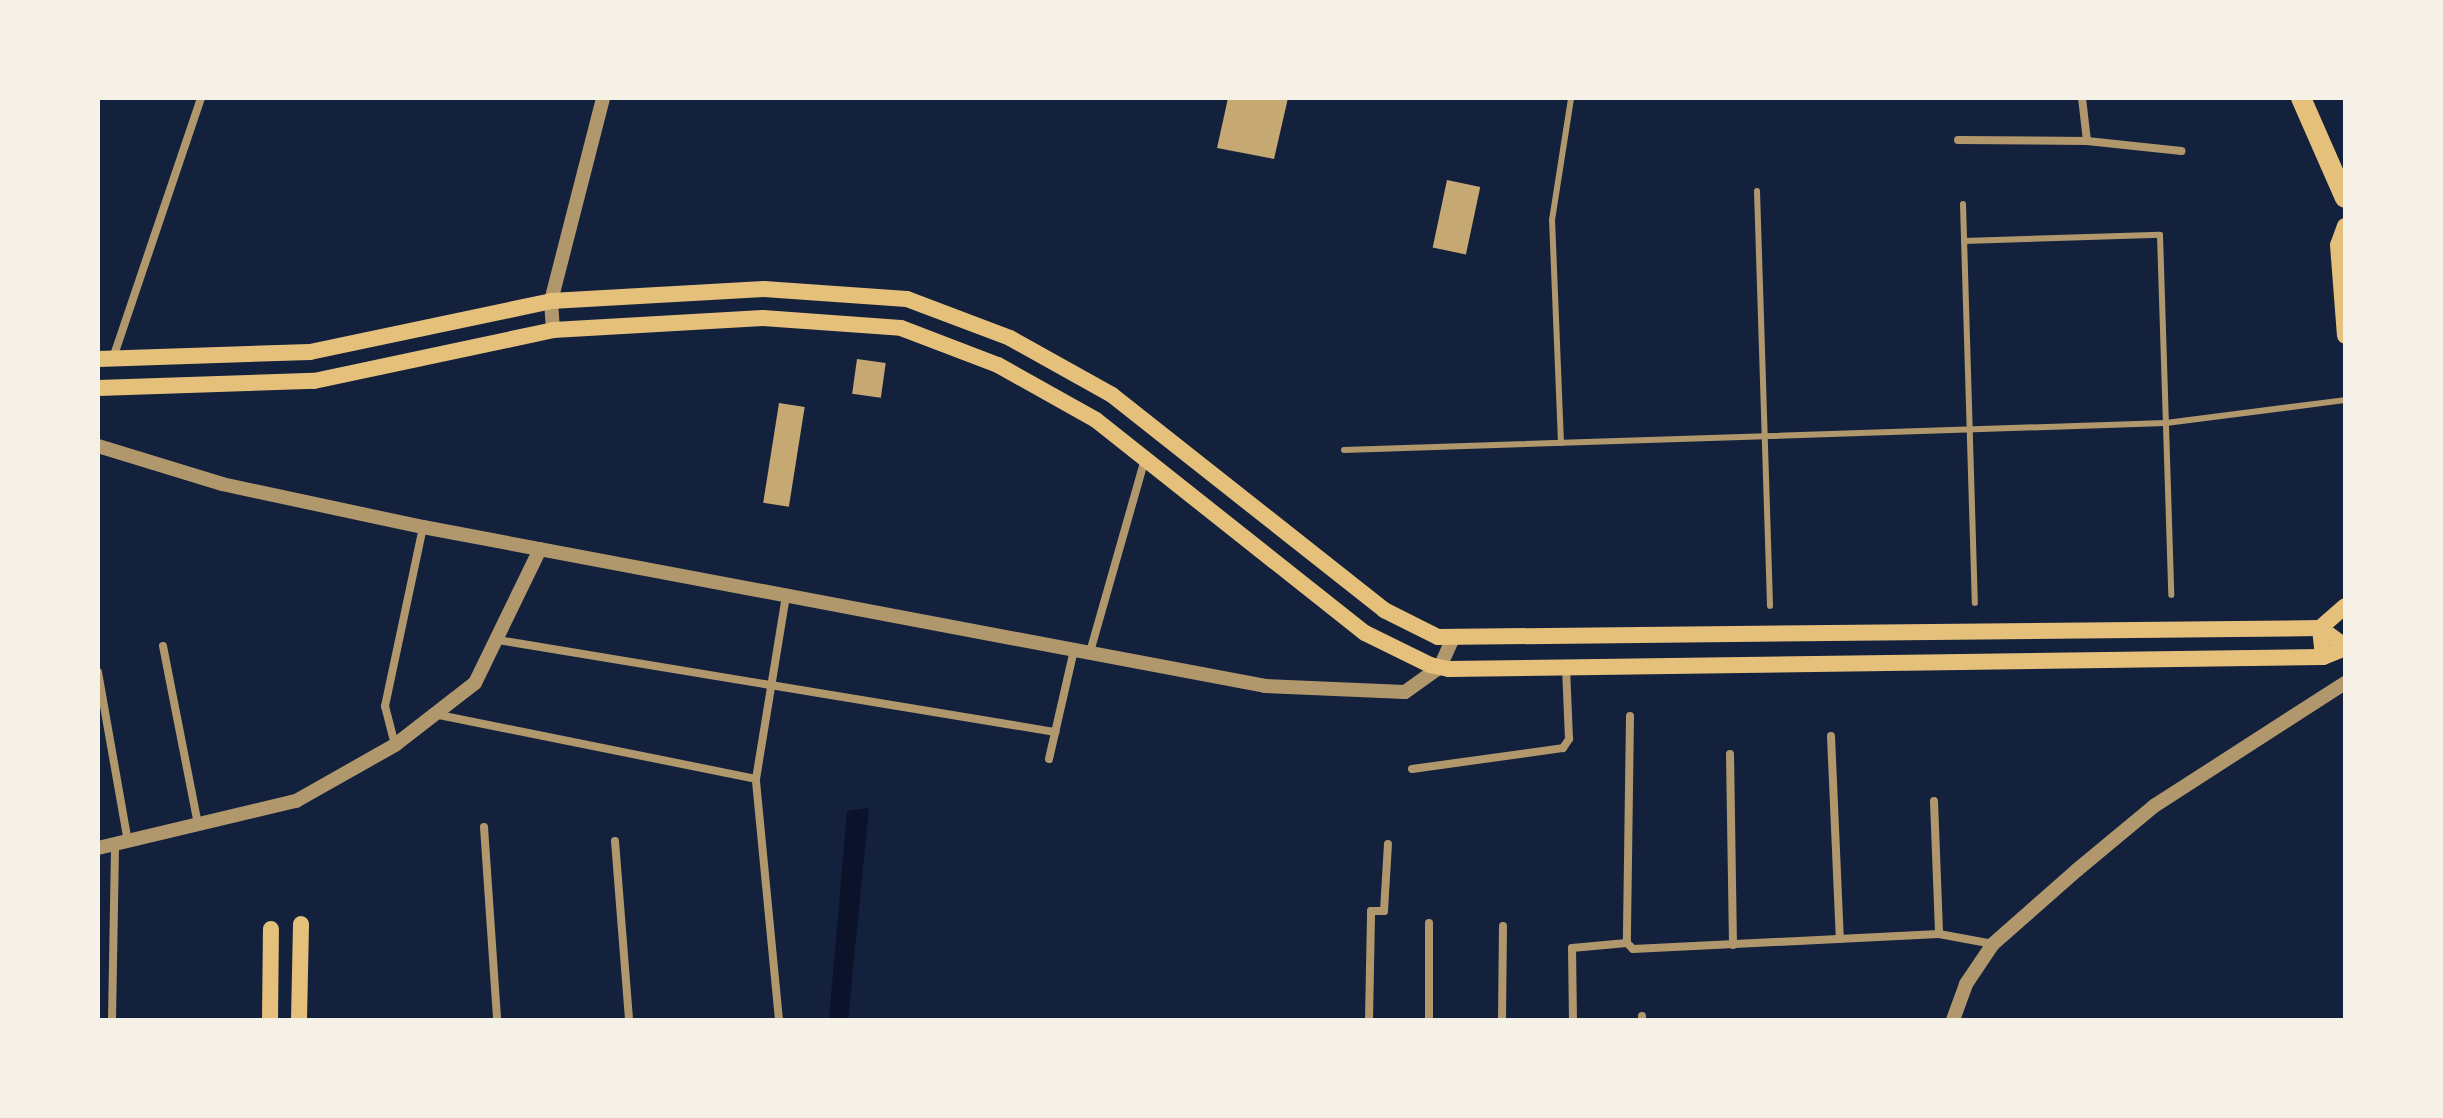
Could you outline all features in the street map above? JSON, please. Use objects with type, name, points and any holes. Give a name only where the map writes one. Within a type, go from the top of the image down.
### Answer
[{"type":"main road","points":[[2301,98],[2345,198]]},
{"type":"main road","points":[[2345,226],[2338,245],[2345,336]]},
{"type":"main road","points":[[99,392],[314,381],[553,330],[763,318],[901,328],[998,365],[1096,420],[1365,633],[1398,653],[1440,667],[1566,668],[2323,657],[2345,647],[2320,628],[1452,640],[1411,627],[1384,610],[1112,395],[1010,338],[907,299],[764,289],[551,301],[310,352],[105,359]]},
{"type":"main road","points":[[2320,628],[2345,606]]},
{"type":"main road","points":[[2320,628],[2323,657]]},
{"type":"main road","points":[[299,1020],[301,924]]},
{"type":"main road","points":[[270,1020],[271,929]]},
{"type":"street","points":[[105,359],[201,98]]},
{"type":"street","points":[[553,330],[551,301],[603,98]]},
{"type":"street","points":[[2082,98],[2087,141]]},
{"type":"street","points":[[1958,140],[2087,141],[2181,151]]},
{"type":"street","points":[[98,446],[222,484],[423,527],[1265,686],[1405,692],[1440,667],[1452,640]]},
{"type":"street","points":[[1090,652],[1145,458]]},
{"type":"street","points":[[395,745],[385,706],[423,527]]},
{"type":"street","points":[[98,848],[296,801],[395,745],[439,715],[475,683],[540,549]]},
{"type":"street","points":[[779,1020],[756,779],[774,690],[786,596]]},
{"type":"street","points":[[498,640],[774,690],[1055,732]]},
{"type":"street","points":[[163,646],[198,826]]},
{"type":"street","points":[[1049,759],[1074,650]]},
{"type":"street","points":[[1412,769],[1563,748],[1569,739],[1566,668]]},
{"type":"street","points":[[98,672],[122,844],[112,1020]]},
{"type":"street","points":[[1953,1020],[1966,984],[1993,944],[2154,806],[2345,683]]},
{"type":"street","points":[[439,715],[756,779]]},
{"type":"street","points":[[1627,943],[1630,716]]},
{"type":"street","points":[[1831,736],[1840,939]]},
{"type":"street","points":[[1730,754],[1733,945]]},
{"type":"street","points":[[1934,801],[1939,934]]},
{"type":"street","points":[[484,827],[497,1020]]},
{"type":"street","points":[[615,841],[629,1020]]},
{"type":"street","points":[[1369,1020],[1371,911],[1384,911],[1388,844]]},
{"type":"street","points":[[1429,923],[1429,1020]]},
{"type":"street","points":[[1502,1020],[1503,926]]},
{"type":"street","points":[[1573,1020],[1572,948],[1627,943],[1640,952],[1939,934],[1993,944]]},
{"type":"lane","points":[[1561,443],[1552,220],[1571,98]]},
{"type":"lane","points":[[1757,191],[1770,606]]},
{"type":"lane","points":[[1963,204],[1975,603]]},
{"type":"lane","points":[[1964,241],[2160,235],[2171,595]]},
{"type":"lane","points":[[1344,450],[2166,423],[2345,400]]},
{"type":"water","points":[[869,808],[848,1020],[829,1020],[847,811]]},
{"type":"building","points":[[1228,98],[1288,98],[1274,159],[1217,148]]},
{"type":"building","points":[[1447,180],[1480,187],[1466,255],[1433,247]]},
{"type":"building","points":[[857,359],[886,363],[881,398],[852,394]]},
{"type":"building","points":[[779,403],[805,407],[789,507],[763,503]]}]
